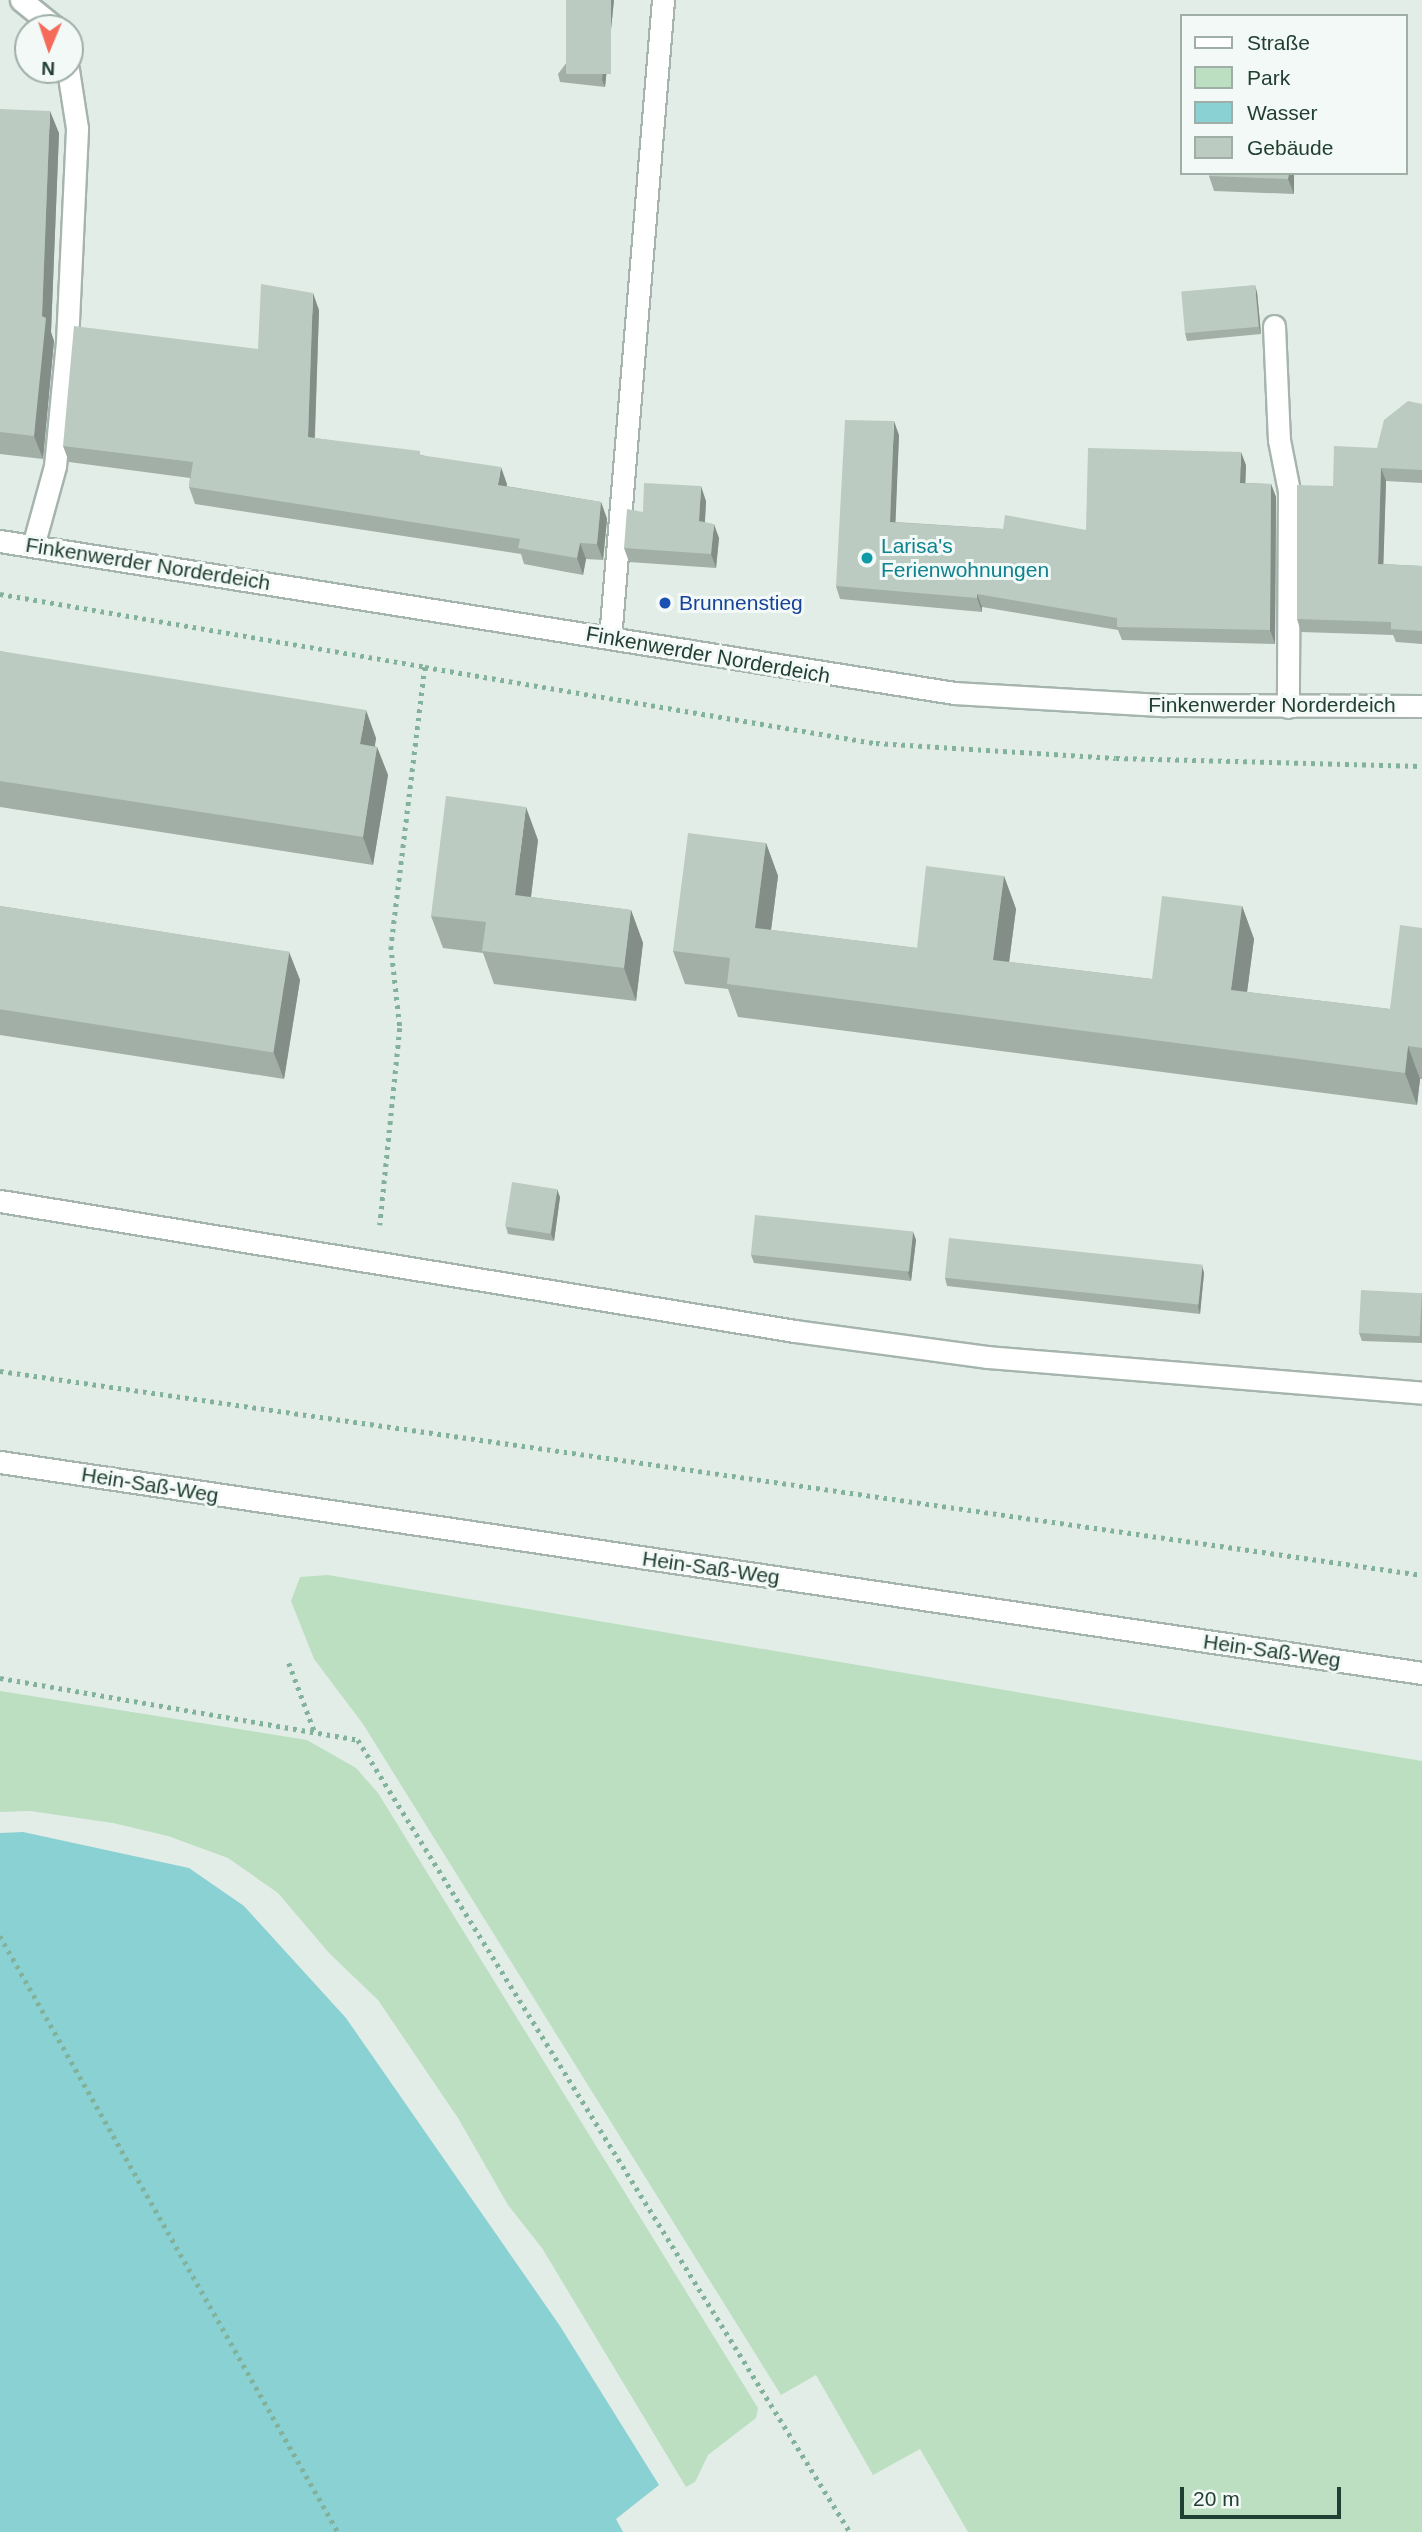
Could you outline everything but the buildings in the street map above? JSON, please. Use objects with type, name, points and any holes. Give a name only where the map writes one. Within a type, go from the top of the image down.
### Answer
[{"type":"street","points":[[21,0],[38,14]]},
{"type":"street","points":[[610,638],[663,0]]},
{"type":"street","points":[[33,546],[55,466],[67,342],[77,128],[70,84]]},
{"type":"street","points":[[1275,326],[1279,440],[1289,491],[1288,707]]},
{"type":"street","name":"Finkenwerder Norderdeich","points":[[0,541],[954,692],[1138,704],[1422,706]]},
{"type":"street","points":[[0,1200],[795,1331],[987,1357],[1422,1393]]},
{"type":"street","name":"Hein-Saß-Weg","points":[[0,1462],[1422,1673]]},
{"type":"path","points":[[0,594],[876,743],[1116,758],[1422,766]]},
{"type":"path","points":[[376,1260],[400,1028],[391,946],[425,667]]},
{"type":"path","points":[[0,1371],[1422,1575]]},
{"type":"path","points":[[289,1663],[315,1733]]},
{"type":"path","points":[[0,1678],[358,1740],[850,2532]]},
{"type":"path","points":[[0,1936],[338,2532]]},
{"type":"green space","points":[[328,1575],[1422,1761],[1422,2532],[968,2532],[920,2449],[873,2475],[816,2375],[781,2395],[363,1724],[314,1659],[291,1601],[300,1577]]},
{"type":"green space","points":[[0,1691],[307,1740],[356,1768],[378,1793],[758,2408],[756,2418],[708,2455],[695,2482],[686,2487],[542,2248],[508,2205],[458,2118],[378,2000],[329,1953],[278,1893],[228,1858],[168,1836],[113,1823],[30,1811],[0,1812]]},
{"type":"water","points":[[23,1832],[189,1868],[244,1906],[346,2018],[560,2326],[659,2485],[616,2519],[623,2532],[0,2532],[0,1833]]},
{"type":"place","name":"Larisa's Ferienwohnungen","points":[[867,558]]},
{"type":"place","name":"Brunnenstieg","points":[[665,603]]}]
